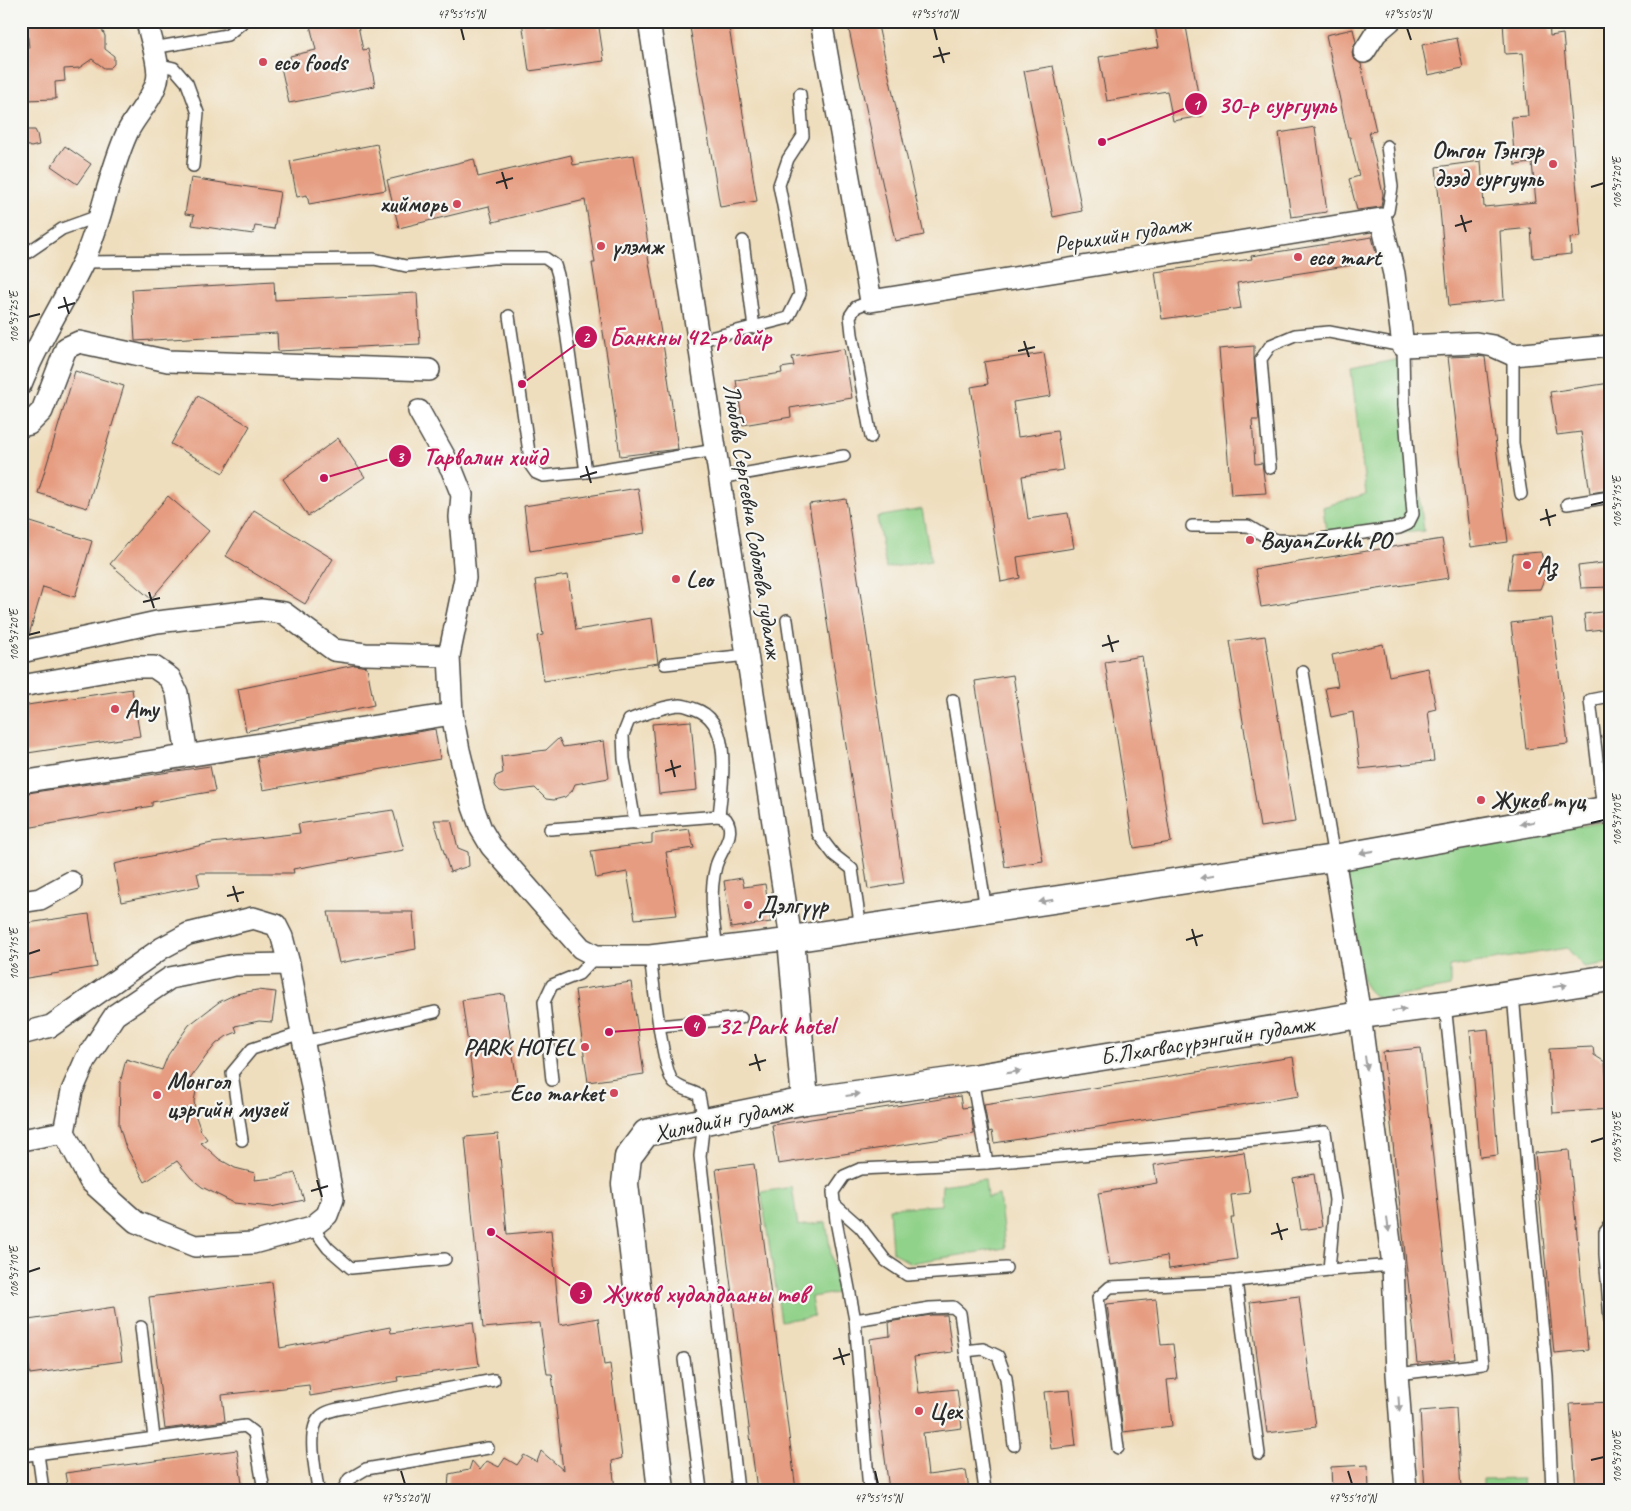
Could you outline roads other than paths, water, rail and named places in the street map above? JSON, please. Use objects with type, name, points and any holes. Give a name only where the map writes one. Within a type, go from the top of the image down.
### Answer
[{"type":"street","points":[[21,384],[34,352],[83,262],[127,133],[157,81],[155,56],[148,21]]},
{"type":"street","name":"Любовь Сергеевна Соболева гудамж","points":[[648,21],[791,939]]},
{"type":"street","points":[[821,21],[871,301]]},
{"type":"street","points":[[1364,52],[1376,33],[1390,21]]},
{"type":"street","points":[[1381,219],[1394,274],[1403,346],[1476,343],[1493,346],[1513,354],[1610,346]]},
{"type":"street","name":"Рерихийн гудамж","points":[[871,301],[1381,219]]},
{"type":"street","points":[[21,426],[29,424],[42,411],[66,348],[79,342],[168,361],[429,370]]},
{"type":"street","points":[[419,411],[452,470],[462,496],[460,517],[465,578],[449,656],[452,714],[473,807],[481,829],[491,846],[581,948],[596,956],[650,956],[861,929],[1334,858],[1607,809]]},
{"type":"street","points":[[21,652],[157,622],[261,610],[284,613],[334,650],[365,654],[449,656]]},
{"type":"street","points":[[21,686],[130,667],[154,667],[170,678],[177,693],[187,756]]},
{"type":"street","points":[[21,782],[452,714]]},
{"type":"street","points":[[1334,858],[1360,1015],[1394,1265],[1397,1374],[1406,1490]]},
{"type":"street","points":[[21,902],[40,899],[70,882]]},
{"type":"street","points":[[21,1034],[51,1026],[162,948],[188,934],[253,918],[276,925],[282,937],[290,964],[332,1199],[326,1215],[312,1227],[253,1243],[195,1246],[136,1222],[90,1181],[64,1132],[72,1091],[86,1059],[115,1014],[170,978],[235,965],[290,964]]},
{"type":"street","points":[[791,939],[805,1101]]},
{"type":"street","name":"Б.Лхагвасүрэнгийн гудамж","points":[[805,1101],[972,1078],[1360,1015],[1445,1004],[1610,978]]},
{"type":"street","name":"Хилчдийн гудамж","points":[[661,1490],[625,1184],[628,1157],[646,1133],[805,1101]]},
{"type":"street","points":[[21,1140],[64,1132]]},
{"type":"lane","points":[[155,56],[227,36],[244,21]]},
{"type":"lane","points":[[155,56],[174,68],[187,83],[198,113],[193,166]]},
{"type":"lane","points":[[698,341],[788,318],[800,294],[779,185],[788,159],[803,136],[800,94]]},
{"type":"lane","points":[[1381,219],[1388,211],[1392,187],[1387,146]]},
{"type":"lane","points":[[21,257],[62,229],[100,215]]},
{"type":"lane","points":[[743,241],[754,328]]},
{"type":"lane","points":[[83,262],[374,259],[406,266],[493,258],[546,258],[555,265],[558,275],[586,472]]},
{"type":"lane","points":[[870,437],[850,316],[856,307],[871,301]]},
{"type":"lane","points":[[508,316],[531,466],[536,473],[543,476],[586,472],[715,450]]},
{"type":"lane","points":[[1192,526],[1248,526],[1262,535],[1277,540],[1307,541],[1399,528],[1408,524],[1413,514],[1404,406],[1403,346],[1329,332],[1295,335],[1271,345],[1261,360],[1270,468]]},
{"type":"lane","points":[[1513,354],[1513,443],[1521,494]]},
{"type":"lane","points":[[719,478],[844,456]]},
{"type":"lane","points":[[1566,504],[1610,498]]},
{"type":"lane","points":[[787,620],[818,834],[834,855],[852,869],[861,929]]},
{"type":"lane","points":[[665,664],[747,654]]},
{"type":"lane","points":[[1303,672],[1334,858]]},
{"type":"lane","points":[[1607,809],[1590,700],[1610,696]]},
{"type":"lane","points":[[953,700],[986,910]]},
{"type":"lane","points":[[635,823],[624,759],[623,735],[629,720],[651,712],[682,705],[704,712],[717,726],[723,748],[719,816]]},
{"type":"lane","points":[[550,829],[719,816],[726,819],[730,827],[730,834],[716,866],[712,894],[717,948]]},
{"type":"lane","points":[[552,1080],[544,1002],[552,985],[578,974],[596,956]]},
{"type":"lane","points":[[650,956],[659,1026],[668,1072],[674,1083],[699,1095],[704,1121],[700,1156],[738,1490]]},
{"type":"lane","points":[[1513,993],[1528,1180],[1547,1376],[1552,1490]]},
{"type":"lane","points":[[1397,1374],[1483,1364],[1445,1004]]},
{"type":"lane","points":[[242,1140],[232,1073],[252,1049],[435,1012]]},
{"type":"lane","points":[[659,1026],[741,1018]]},
{"type":"lane","points":[[972,1078],[987,1163]]},
{"type":"lane","points":[[869,1490],[855,1320],[834,1192],[844,1176],[860,1169],[987,1163],[1258,1140],[1325,1132],[1335,1200],[1329,1270]]},
{"type":"lane","points":[[835,1204],[860,1227],[886,1261],[906,1275],[1006,1268]]},
{"type":"lane","points":[[1610,1226],[1605,1232],[1605,1254],[1610,1320]]},
{"type":"lane","points":[[312,1227],[328,1248],[351,1268],[445,1259]]},
{"type":"lane","points":[[1118,1448],[1098,1298],[1110,1287],[1236,1281],[1329,1270],[1394,1265]]},
{"type":"lane","points":[[1236,1281],[1259,1454]]},
{"type":"lane","points":[[855,1320],[930,1308],[953,1307],[960,1313],[985,1490]]},
{"type":"lane","points":[[141,1327],[154,1438]]},
{"type":"lane","points":[[965,1351],[983,1349],[998,1356],[1006,1378],[1014,1445]]},
{"type":"lane","points":[[684,1359],[701,1490]]},
{"type":"lane","points":[[318,1490],[313,1429],[321,1416],[329,1411],[349,1406],[494,1380]]},
{"type":"lane","points":[[21,1456],[245,1426],[254,1433],[264,1490]]},
{"type":"lane","points":[[342,1490],[349,1479],[366,1469],[488,1448]]},
{"type":"lane","points":[[38,1454],[44,1490]]},
{"type":"place","name":"eco foods","points":[[263,62]]},
{"type":"place","name":"30-р сургууль","points":[[1102,142]]},
{"type":"place","name":"Отгон Тэнгэр дээд сургууль","points":[[1553,164]]},
{"type":"place","name":"хийморь","points":[[457,204]]},
{"type":"place","name":"үлэмж","points":[[601,246]]},
{"type":"place","name":"eco mart","points":[[1298,257]]},
{"type":"place","name":"Банкны 42-р байр","points":[[522,384]]},
{"type":"place","name":"Тарвалин хийд","points":[[324,478]]},
{"type":"place","name":"BayanZurkh PO","points":[[1250,540]]},
{"type":"place","name":"Аз","points":[[1527,565]]},
{"type":"place","name":"Leo","points":[[676,579]]},
{"type":"place","name":"Ату","points":[[115,709]]},
{"type":"place","name":"Жуков түц","points":[[1481,800]]},
{"type":"place","name":"Дэлгүүр","points":[[748,905]]},
{"type":"place","name":"32 Park hotel","points":[[609,1032]]},
{"type":"place","name":"PARK HOTEL","points":[[585,1047]]},
{"type":"place","name":"Eco market","points":[[614,1093]]},
{"type":"place","name":"Монгол цэргийн музей","points":[[157,1095]]},
{"type":"place","name":"Жуков худалдааны төв","points":[[491,1232]]},
{"type":"place","name":"Цех","points":[[919,1411]]}]
